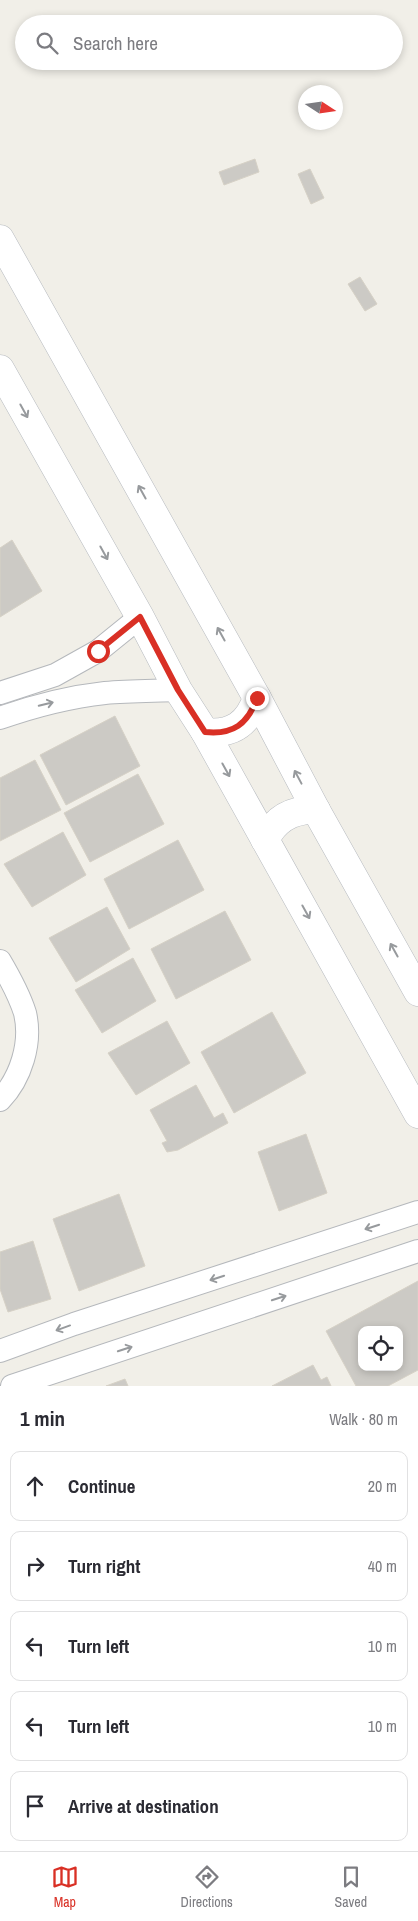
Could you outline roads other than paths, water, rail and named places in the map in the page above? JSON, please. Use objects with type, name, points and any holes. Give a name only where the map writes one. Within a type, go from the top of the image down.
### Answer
[{"type":"street","points":[[0,240],[257,698],[316,810],[418,992]]},
{"type":"street","points":[[0,369],[140,617],[178,690],[205,732],[418,1114]]},
{"type":"street","points":[[0,693],[55,675],[98,651],[140,617]]},
{"type":"street","points":[[0,718],[27,708],[104,693],[178,690]]},
{"type":"street","points":[[205,732],[228,731],[238,726],[250,714],[257,698]]},
{"type":"street","points":[[265,840],[270,831],[285,816],[300,811],[316,810]]},
{"type":"street","points":[[0,961],[16,990],[25,1015],[27,1042],[21,1068],[8,1091],[0,1100]]},
{"type":"street","points":[[0,1351],[74,1324],[418,1212]]},
{"type":"street","points":[[12,1386],[418,1251]]}]
